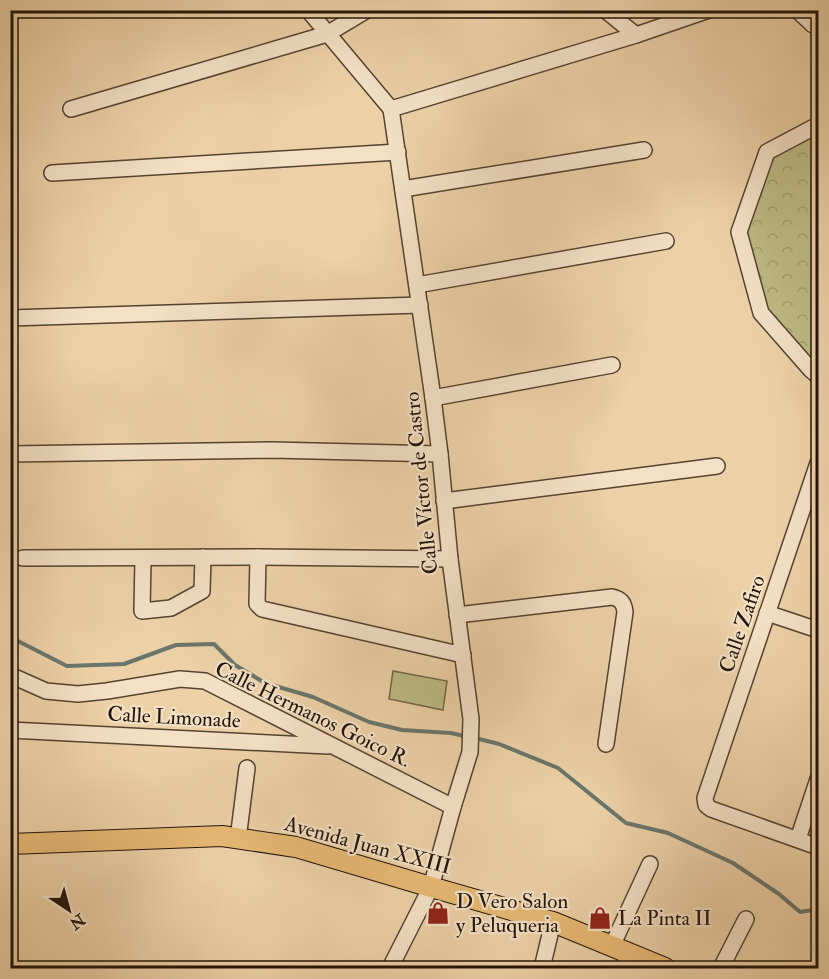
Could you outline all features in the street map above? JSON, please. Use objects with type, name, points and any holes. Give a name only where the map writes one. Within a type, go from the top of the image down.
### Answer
[{"type":"main road","name":"Avenida Juan XXIII","points":[[10,844],[222,836],[296,846],[553,922],[622,956],[665,969]]},
{"type":"street","points":[[308,10],[392,109],[636,35],[709,10]]},
{"type":"street","points":[[71,109],[327,34],[367,10]]},
{"type":"street","points":[[605,10],[636,35]]},
{"type":"street","points":[[797,10],[813,25],[819,25]]},
{"type":"street","name":"Calle Víctor de Castro","points":[[390,969],[431,887],[470,752],[471,719],[450,559],[433,398],[392,109]]},
{"type":"street","points":[[816,370],[761,313],[739,232],[767,152],[819,125]]},
{"type":"street","points":[[403,189],[644,150]]},
{"type":"street","points":[[52,172],[398,152]]},
{"type":"street","points":[[417,285],[666,241]]},
{"type":"street","points":[[10,318],[420,304]]},
{"type":"street","points":[[433,398],[612,364]]},
{"type":"street","points":[[10,454],[272,450],[440,454]]},
{"type":"street","name":"Calle Zafiro","points":[[798,839],[711,809],[706,805],[705,798],[819,463]]},
{"type":"street","points":[[444,501],[717,466]]},
{"type":"street","points":[[143,558],[142,611],[171,608],[202,591],[204,588],[203,557]]},
{"type":"street","points":[[258,557],[257,604],[262,609],[463,655]]},
{"type":"street","points":[[23,558],[450,559]]},
{"type":"street","points":[[457,615],[612,597],[621,601],[625,612],[606,744]]},
{"type":"street","points":[[767,614],[819,630]]},
{"type":"street","name":"Calle Hermanos Goico R.","points":[[10,675],[46,691],[78,694],[180,679],[204,681],[453,807]]},
{"type":"street","name":"Calle Limonade","points":[[10,730],[336,747]]},
{"type":"street","points":[[238,839],[247,768]]},
{"type":"street","points":[[819,779],[798,839],[819,847]]},
{"type":"street","points":[[622,956],[650,864]]},
{"type":"street","points":[[721,969],[746,919]]},
{"type":"street","points":[[542,969],[553,922]]},
{"type":"green space","points":[[818,125],[818,362],[811,370],[761,313],[739,232],[767,152]]},
{"type":"green space","points":[[393,671],[447,681],[443,710],[389,699]]},
{"type":"waterway","points":[[10,637],[67,666],[124,664],[176,645],[214,644],[235,665],[265,683],[313,697],[369,722],[402,730],[451,733],[468,737]]},
{"type":"waterway","points":[[475,738],[499,744],[558,768],[626,823],[668,833],[733,863],[779,894],[800,912],[818,909]]},
{"type":"place","name":"D Vero Salon y Peluqueria","points":[[438,913]]},
{"type":"place","name":"La Pinta II","points":[[600,918]]}]
